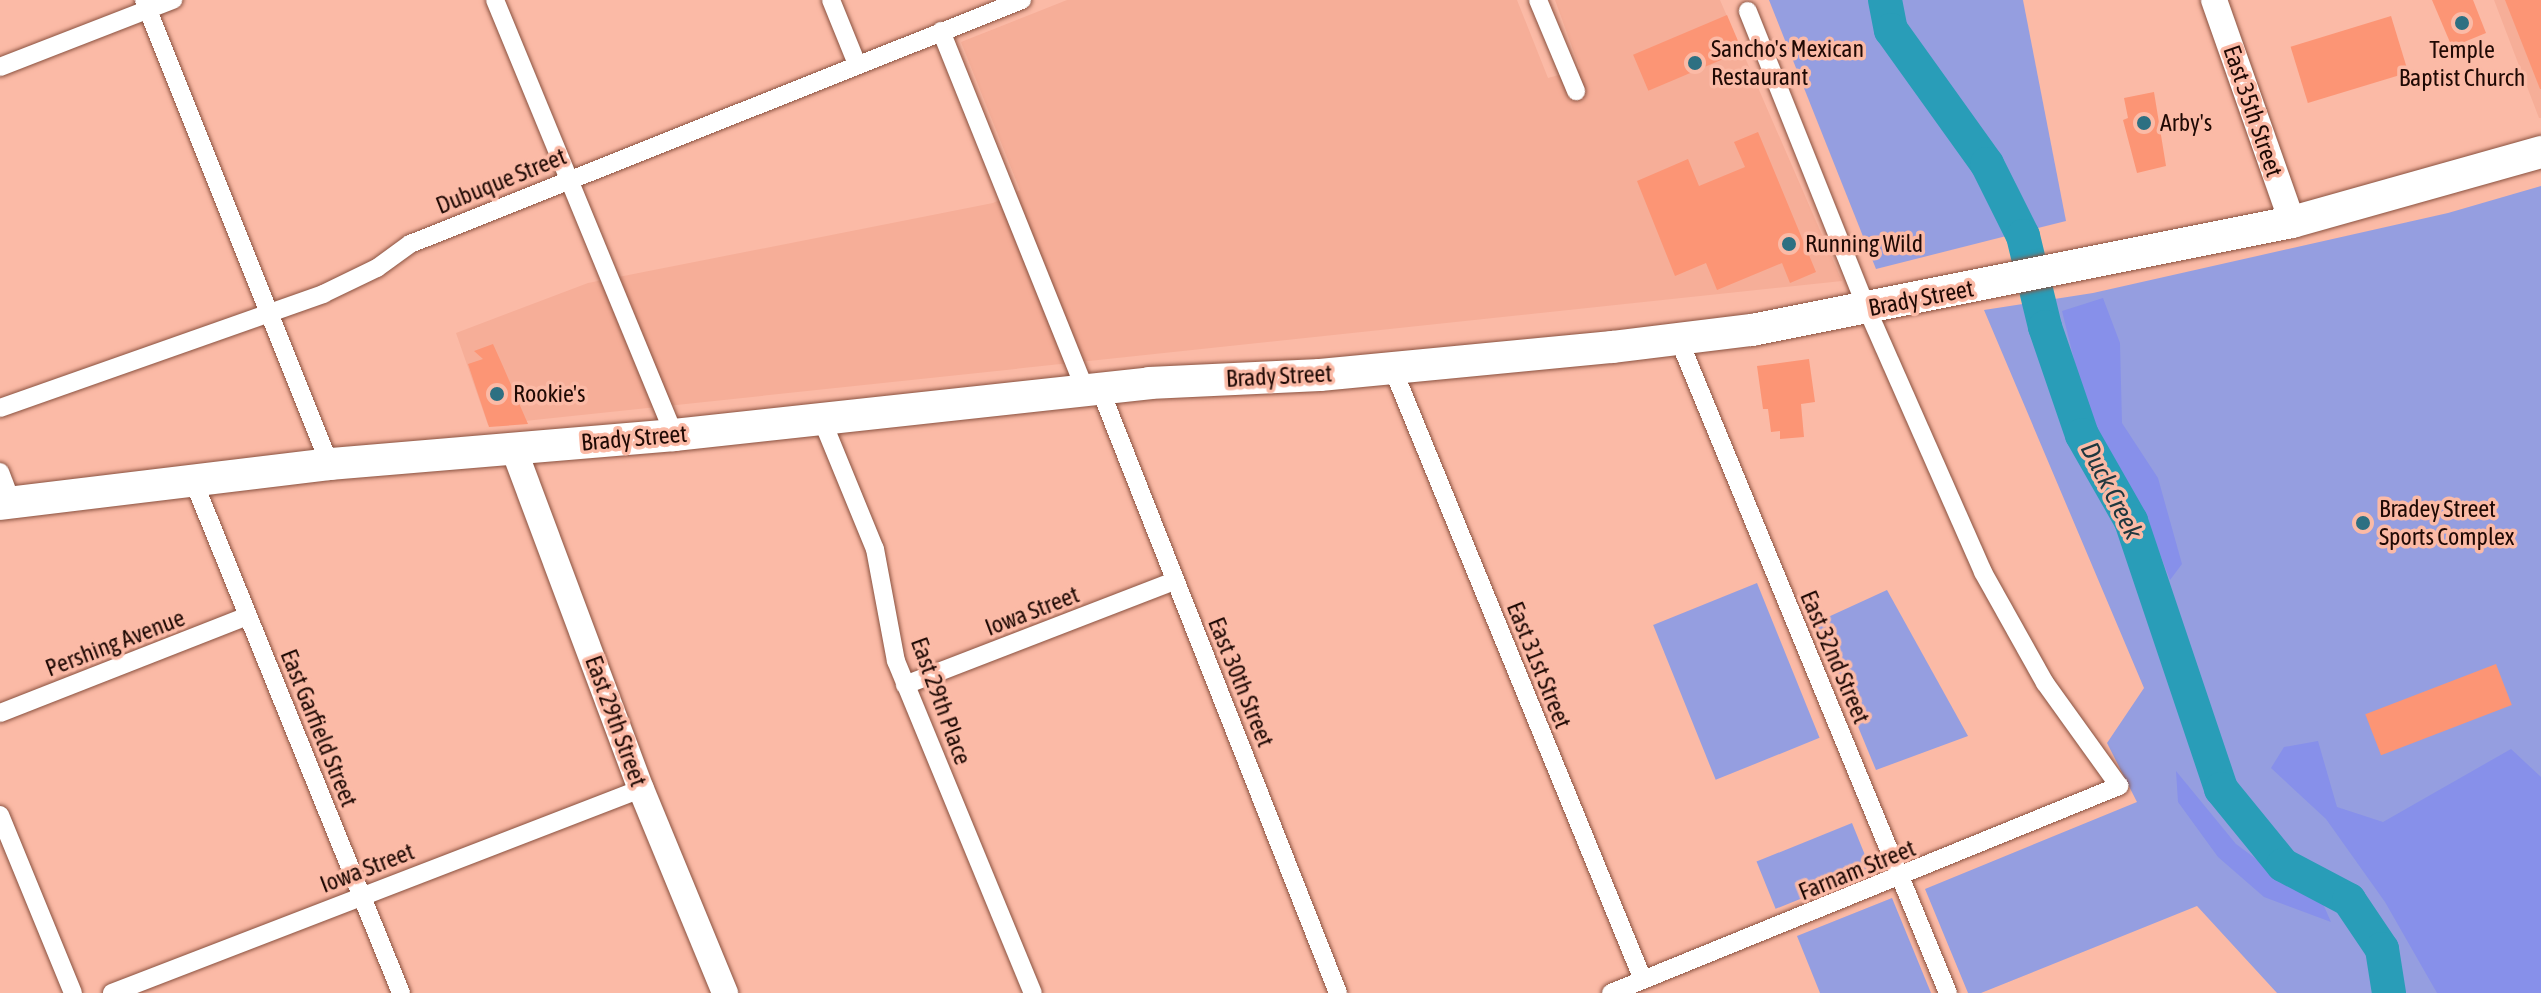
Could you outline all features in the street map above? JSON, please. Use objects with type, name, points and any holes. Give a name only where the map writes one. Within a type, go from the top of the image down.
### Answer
[{"type":"highway","name":"Brady Street","points":[[6,504],[330,464],[674,435],[1093,390],[1392,367],[1679,340],[1867,309],[2292,222],[2541,152]]},
{"type":"street","points":[[0,67],[146,5],[173,0]]},
{"type":"street","points":[[495,0],[674,435]]},
{"type":"street","points":[[831,0],[857,64]]},
{"type":"street","name":"Dubuque Street","points":[[0,408],[267,314],[377,268],[410,244],[1022,0]]},
{"type":"street","points":[[1538,0],[1576,91]]},
{"type":"street","name":"East 35th Street","points":[[2214,0],[2292,222]]},
{"type":"street","points":[[146,5],[267,314],[330,464]]},
{"type":"street","points":[[1748,11],[1867,309]]},
{"type":"street","name":"East 30th Street","points":[[941,31],[1175,581],[1338,993]]},
{"type":"street","name":"Farnam Street","points":[[1611,993],[1901,878],[2119,786],[2045,683],[1983,572],[1867,309]]},
{"type":"street","name":"East 32nd Street","points":[[1679,340],[1948,993]]},
{"type":"street","name":"East 31st Street","points":[[1392,367],[1643,980]]},
{"type":"street","name":"East 29th Place","points":[[822,420],[875,549],[905,685],[1033,993]]},
{"type":"street","name":"East 29th Street","points":[[513,447],[641,789],[725,993]]},
{"type":"street","points":[[0,472],[6,504]]},
{"type":"street","name":"East Garfield Street","points":[[193,480],[401,993]]},
{"type":"street","name":"Iowa Street","points":[[905,685],[1175,581]]},
{"type":"street","name":"Pershing Avenue","points":[[0,713],[248,616]]},
{"type":"street","name":"Iowa Street","points":[[112,993],[641,789]]},
{"type":"street","points":[[0,815],[73,993]]},
{"type":"shaded area","points":[[1067,0],[1517,0],[1548,78],[1580,69],[1555,0],[1720,0],[1842,281],[488,425],[456,333],[588,283],[993,203],[1020,190],[961,42]]},
{"type":"shaded area","points":[[1769,0],[2023,0],[2066,221],[1876,269]]},
{"type":"shaded area","points":[[2494,0],[2541,0],[2541,118],[2539,118]]},
{"type":"shaded area","points":[[2541,186],[2541,993],[2277,993],[2197,906],[1981,993],[1968,993],[1925,889],[2137,802],[2107,743],[2144,688],[1984,310],[2093,293],[2448,213]]},
{"type":"shaded area","points":[[2103,298],[2120,343],[2122,423],[2158,478],[2182,564],[2170,580],[2145,515],[2088,416],[2062,311]]},
{"type":"shaded area","points":[[1757,583],[1820,738],[1716,780],[1653,625]]},
{"type":"shaded area","points":[[1887,590],[1968,736],[1876,770],[1815,623]]},
{"type":"shaded area","points":[[2318,741],[2337,807],[2383,822],[2511,749],[2541,777],[2541,993],[2437,993],[2385,902],[2326,819],[2271,768],[2284,747]]},
{"type":"shaded area","points":[[2176,771],[2236,844],[2290,884],[2320,897],[2331,922],[2264,897],[2218,857],[2178,802]]},
{"type":"shaded area","points":[[1852,823],[1871,870],[1776,909],[1757,862]]},
{"type":"shaded area","points":[[1892,898],[1931,993],[1820,993],[1797,936]]},
{"type":"building","name":"Temple Baptist Church","points":[[2432,0],[2473,0],[2486,33],[2452,47]]},
{"type":"building","points":[[2505,0],[2541,0],[2541,89],[2540,89]]},
{"type":"building","points":[[1727,15],[1742,51],[1648,91],[1633,55]]},
{"type":"building","points":[[2391,16],[2408,72],[2308,103],[2291,47]]},
{"type":"building","points":[[2154,92],[2166,166],[2137,173],[2123,120],[2128,118],[2124,98]]},
{"type":"building","points":[[1758,132],[1816,272],[1790,283],[1782,263],[1717,290],[1706,263],[1675,276],[1637,181],[1688,159],[1699,186],[1745,167],[1734,142]]},
{"type":"building","name":"Rookie's","points":[[493,344],[528,424],[489,427],[468,364],[483,359],[474,351]]},
{"type":"building","points":[[1809,359],[1815,402],[1801,404],[1804,437],[1780,439],[1780,431],[1771,432],[1768,409],[1763,409],[1757,366]]},
{"type":"building","points":[[2496,664],[2512,705],[2381,755],[2365,714]]},
{"type":"waterway","name":"Duck Creek","points":[[1885,0],[1891,30],[1987,164],[2023,236],[2045,327],[2082,435],[2131,521],[2221,789],[2283,865],[2349,900],[2382,949],[2389,993]]},
{"type":"place","name":"Temple Baptist Church","points":[[2462,23]]},
{"type":"place","name":"Sancho's Mexican Restaurant","points":[[1695,63]]},
{"type":"place","name":"Arby's","points":[[2144,123]]},
{"type":"place","name":"Running Wild","points":[[1789,244]]},
{"type":"place","name":"Rookie's","points":[[497,394]]},
{"type":"place","name":"Bradey Street Sports Complex","points":[[2363,523]]}]
